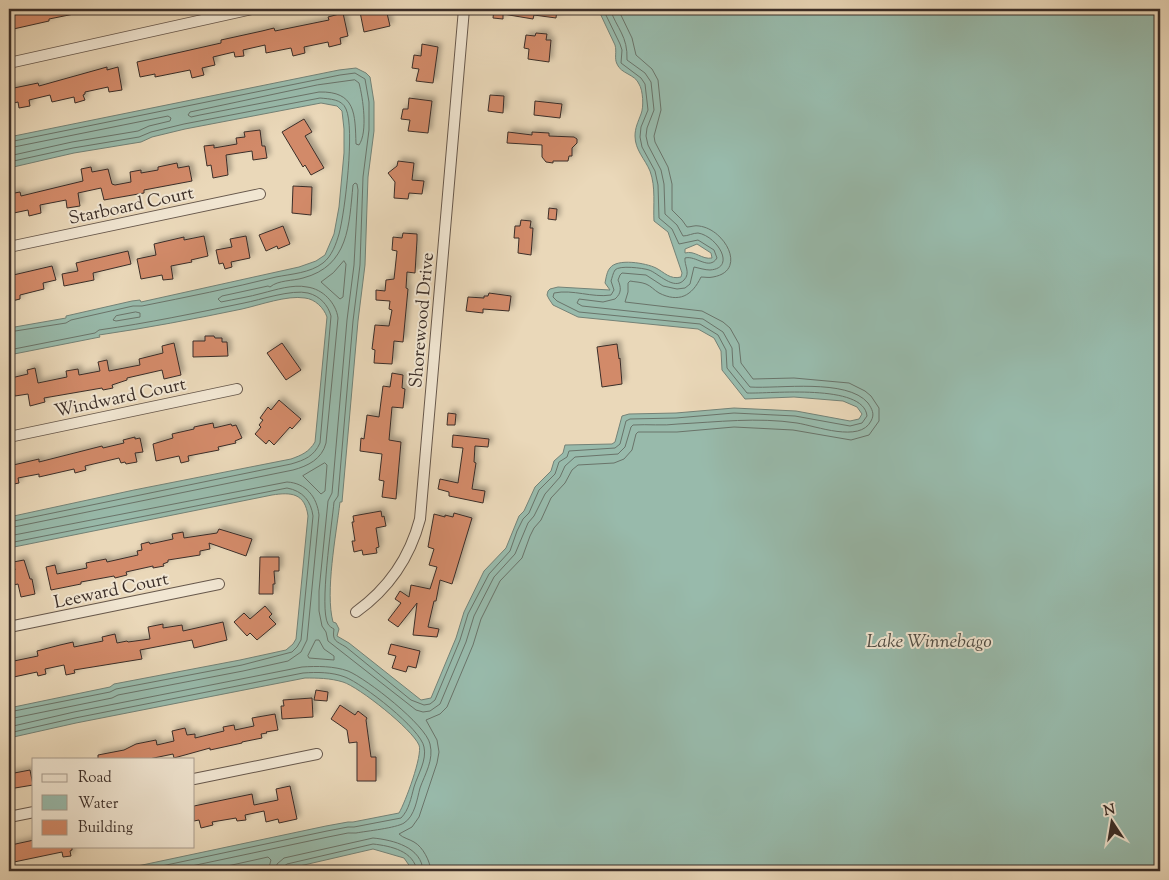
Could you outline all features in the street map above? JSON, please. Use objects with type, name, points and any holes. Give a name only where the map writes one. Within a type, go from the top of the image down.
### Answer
[{"type":"street","points":[[9,63],[223,12],[252,9]]},
{"type":"street","name":"Shorewood Drive","points":[[356,612],[386,586],[413,542],[420,519],[464,9]]},
{"type":"street","name":"Starboard Court","points":[[9,247],[260,194]]},
{"type":"street","name":"Windward Court","points":[[9,437],[237,389]]},
{"type":"street","name":"Leeward Court","points":[[9,627],[219,584]]},
{"type":"street","points":[[195,779],[317,754]]},
{"type":"street","points":[[9,817],[32,812]]},
{"type":"water","name":"Lake Winnebago","points":[[598,9],[1160,9],[1160,871],[413,871],[404,858],[373,849],[278,871],[114,871],[326,826],[399,813],[416,768],[420,750],[419,745],[396,719],[351,685],[328,679],[314,678],[305,678],[76,723],[9,738],[9,708],[110,687],[114,684],[286,650],[296,639],[308,516],[304,503],[296,496],[291,494],[272,495],[9,548],[9,517],[291,459],[305,453],[315,442],[327,317],[321,307],[309,299],[298,297],[282,299],[224,313],[99,335],[100,337],[9,355],[9,328],[66,318],[66,316],[132,301],[140,300],[141,302],[299,267],[316,261],[325,255],[334,234],[339,207],[344,153],[344,129],[342,111],[337,106],[321,103],[185,129],[152,137],[141,142],[74,153],[9,168],[9,137],[339,70],[356,68],[370,77],[374,102],[374,131],[368,177],[365,265],[358,321],[342,502],[340,502],[332,564],[331,610],[333,622],[336,623],[339,629],[337,636],[349,643],[421,700],[431,698],[456,638],[464,612],[484,571],[506,548],[519,516],[524,511],[535,487],[551,471],[554,461],[563,453],[565,445],[612,444],[615,442],[622,416],[629,414],[676,413],[734,408],[796,411],[850,421],[859,419],[862,414],[857,407],[843,401],[794,397],[745,399],[722,370],[721,351],[714,338],[698,329],[578,317],[553,305],[549,299],[548,291],[558,287],[610,290],[605,283],[609,269],[614,265],[625,262],[646,264],[670,277],[681,277],[682,273],[668,232],[654,221],[652,177],[635,141],[637,125],[643,107],[641,90],[637,81],[617,64],[615,45]],"holes":[[[697,244],[711,253],[712,258],[705,258],[689,252],[685,253],[685,249]]]},
{"type":"building","points":[[45,9],[79,9],[79,13],[9,30],[9,16]]},
{"type":"building","points":[[386,9],[390,26],[364,32],[360,12]]},
{"type":"building","points":[[494,9],[557,9],[556,18],[534,15],[533,19],[503,14],[503,19],[493,18]]},
{"type":"building","points":[[343,13],[348,36],[340,38],[341,44],[329,47],[328,42],[304,47],[305,53],[293,56],[291,48],[266,53],[265,45],[243,50],[244,56],[235,57],[234,52],[213,57],[215,65],[202,68],[204,75],[192,78],[190,70],[155,77],[155,74],[140,77],[137,62],[221,43],[221,40],[274,28],[275,31],[329,20],[328,17]]},
{"type":"building","points":[[536,33],[547,34],[546,40],[551,40],[549,62],[528,59],[529,49],[524,48],[526,35],[535,36]]},
{"type":"building","points":[[422,44],[438,47],[433,83],[416,81],[419,69],[412,68],[414,55],[421,56]]},
{"type":"building","points":[[107,67],[107,70],[118,67],[122,90],[109,92],[108,87],[85,92],[83,95],[85,100],[75,103],[74,97],[52,102],[50,95],[29,100],[30,106],[19,108],[18,102],[9,104],[9,89],[38,83],[39,86]]},
{"type":"building","points":[[490,95],[504,96],[503,113],[488,111]]},
{"type":"building","points":[[409,98],[432,101],[428,133],[408,131],[410,120],[401,119],[403,109],[408,109]]},
{"type":"building","points":[[535,101],[562,104],[560,118],[534,115]]},
{"type":"building","points":[[304,119],[312,132],[305,136],[324,168],[311,175],[305,165],[303,167],[282,132]]},
{"type":"building","points":[[260,130],[262,146],[265,146],[267,158],[253,160],[252,151],[226,155],[228,175],[213,178],[211,165],[207,166],[204,146],[214,145],[214,148],[237,144],[236,138],[245,137],[244,132]]},
{"type":"building","points":[[508,132],[532,135],[532,132],[549,133],[549,136],[574,137],[577,139],[577,143],[572,148],[572,156],[569,156],[568,161],[546,162],[542,157],[542,145],[507,143]]},
{"type":"building","points":[[398,161],[414,163],[412,180],[424,181],[422,194],[409,193],[408,199],[394,198],[395,182],[388,173],[397,166]]},
{"type":"building","points":[[177,163],[178,168],[189,166],[192,181],[144,190],[144,193],[104,200],[101,188],[78,193],[80,206],[67,208],[66,200],[40,205],[41,213],[29,216],[28,210],[9,214],[9,194],[20,192],[21,196],[83,181],[81,169],[91,167],[92,172],[108,169],[112,184],[115,185],[131,182],[130,172],[141,170],[141,173],[158,170],[158,167]]},
{"type":"building","points":[[293,186],[312,187],[311,215],[292,213]]},
{"type":"building","points":[[549,208],[557,209],[556,220],[548,219]]},
{"type":"building","points":[[521,220],[531,221],[530,228],[533,228],[531,255],[518,253],[519,238],[514,238],[515,226],[520,226]]},
{"type":"building","points":[[283,226],[290,244],[278,249],[277,246],[266,251],[259,235]]},
{"type":"building","points":[[403,233],[417,234],[417,240],[415,273],[407,272],[406,288],[408,289],[403,342],[394,341],[392,364],[374,363],[375,350],[372,349],[375,325],[389,326],[392,310],[389,309],[390,301],[376,300],[376,290],[385,291],[386,280],[394,279],[397,251],[392,250],[393,237],[402,238]]},
{"type":"building","points":[[204,236],[208,256],[191,260],[192,262],[171,266],[173,279],[163,280],[162,275],[141,279],[137,259],[156,255],[154,244],[184,237],[184,240]]},
{"type":"building","points":[[246,236],[250,258],[231,262],[232,267],[225,269],[223,263],[219,264],[216,250],[232,247],[230,239]]},
{"type":"building","points":[[128,251],[131,264],[93,273],[94,280],[64,286],[62,274],[78,271],[76,263]]},
{"type":"building","points":[[52,266],[56,280],[43,283],[44,289],[20,295],[20,299],[12,301],[9,294],[9,276]]},
{"type":"building","points":[[489,293],[511,296],[509,311],[483,309],[483,313],[466,311],[468,297],[484,298]]},
{"type":"building","points":[[205,336],[222,338],[222,342],[227,342],[228,356],[193,357],[193,341],[205,341]]},
{"type":"building","points":[[174,343],[181,375],[164,379],[162,370],[127,378],[127,380],[112,385],[113,388],[103,390],[102,388],[44,398],[45,402],[30,406],[28,394],[15,396],[11,378],[28,374],[27,370],[35,368],[38,383],[67,377],[66,371],[78,369],[79,375],[100,371],[98,362],[107,360],[109,371],[140,365],[139,359],[163,353],[162,346]]},
{"type":"building","points":[[282,343],[301,370],[286,380],[267,353]]},
{"type":"building","points":[[617,344],[622,384],[602,387],[597,347]]},
{"type":"building","points":[[392,373],[403,375],[402,388],[405,389],[403,408],[392,407],[389,440],[401,442],[396,499],[382,497],[384,481],[379,480],[382,454],[360,451],[361,438],[364,439],[367,415],[379,417],[383,386],[390,387]]},
{"type":"building","points":[[279,400],[301,419],[292,429],[290,427],[274,445],[269,440],[266,444],[255,434],[261,427],[259,425],[263,420],[260,418],[268,407],[271,410]]},
{"type":"building","points":[[448,413],[456,414],[455,425],[447,425]]},
{"type":"building","points":[[213,423],[214,428],[231,424],[232,426],[236,425],[242,438],[235,441],[236,443],[218,447],[219,450],[188,456],[189,461],[181,463],[179,456],[156,461],[153,444],[173,438],[172,434]]},
{"type":"building","points":[[453,435],[489,439],[488,447],[475,446],[474,462],[476,463],[472,489],[485,491],[483,503],[449,496],[449,492],[438,489],[440,479],[458,483],[463,448],[452,447]]},
{"type":"building","points":[[135,437],[135,439],[140,438],[143,452],[135,453],[137,462],[121,463],[119,458],[85,466],[86,470],[75,473],[74,469],[39,477],[39,474],[18,478],[19,483],[9,485],[9,466],[39,459],[39,462],[102,446],[103,448],[124,443],[123,440]]},
{"type":"building","points":[[381,511],[386,526],[376,528],[379,547],[376,548],[377,553],[363,555],[362,550],[354,552],[352,541],[355,541],[353,516]]},
{"type":"building","points":[[454,513],[472,518],[452,584],[440,580],[428,627],[439,629],[437,637],[413,635],[417,603],[398,627],[388,620],[401,603],[395,599],[400,591],[409,597],[411,585],[430,589],[437,567],[429,565],[434,549],[428,547],[434,514],[453,517]]},
{"type":"building","points":[[219,529],[252,539],[246,556],[209,543],[210,549],[200,551],[200,555],[168,560],[168,562],[163,564],[164,566],[153,568],[153,566],[126,572],[127,575],[115,578],[114,576],[81,582],[81,584],[51,590],[46,567],[55,565],[57,574],[87,568],[86,563],[106,559],[107,562],[138,555],[137,551],[142,550],[141,544],[173,539],[172,534],[183,532],[184,538],[217,533]]},
{"type":"building","points":[[260,557],[279,557],[279,571],[274,571],[275,584],[273,584],[273,594],[259,594]]},
{"type":"building","points":[[24,560],[30,579],[32,579],[35,594],[21,597],[18,584],[9,586],[9,571],[15,570],[13,562]]},
{"type":"building","points":[[265,606],[272,614],[269,617],[276,624],[257,640],[250,633],[247,636],[234,622],[244,613],[250,619]]},
{"type":"building","points":[[223,622],[227,640],[194,648],[192,640],[140,650],[142,659],[74,670],[75,673],[66,675],[64,665],[45,669],[46,674],[38,676],[37,672],[9,678],[9,662],[38,656],[37,651],[73,642],[74,647],[103,641],[102,637],[115,634],[117,643],[150,639],[148,627],[163,624],[163,628],[182,625],[183,631]]},
{"type":"building","points":[[391,644],[420,651],[416,668],[408,666],[406,672],[392,668],[396,656],[388,654]]},
{"type":"building","points":[[316,690],[328,692],[327,701],[314,700]]},
{"type":"building","points":[[312,698],[313,717],[282,719],[281,706],[284,706],[283,700]]},
{"type":"building","points":[[340,705],[355,715],[358,711],[367,718],[371,757],[376,757],[376,781],[357,781],[357,742],[349,743],[347,730],[331,719]]},
{"type":"building","points":[[275,714],[278,730],[261,734],[262,738],[210,750],[210,748],[174,758],[173,754],[154,758],[98,758],[98,755],[124,750],[136,744],[156,740],[157,745],[174,741],[172,731],[185,728],[187,735],[195,734],[195,738],[224,731],[223,727],[234,725],[235,730],[254,726],[252,718]]},
{"type":"building","points":[[30,770],[32,785],[9,789],[9,774]]},
{"type":"building","points":[[290,786],[297,819],[279,823],[278,819],[266,822],[264,811],[245,815],[246,820],[237,821],[236,818],[212,822],[213,825],[201,828],[199,820],[195,821],[195,806],[252,794],[254,805],[278,800],[276,789]]},
{"type":"building","points":[[32,840],[32,848],[72,848],[72,850],[70,851],[71,856],[63,857],[62,852],[14,862],[11,845]]}]
